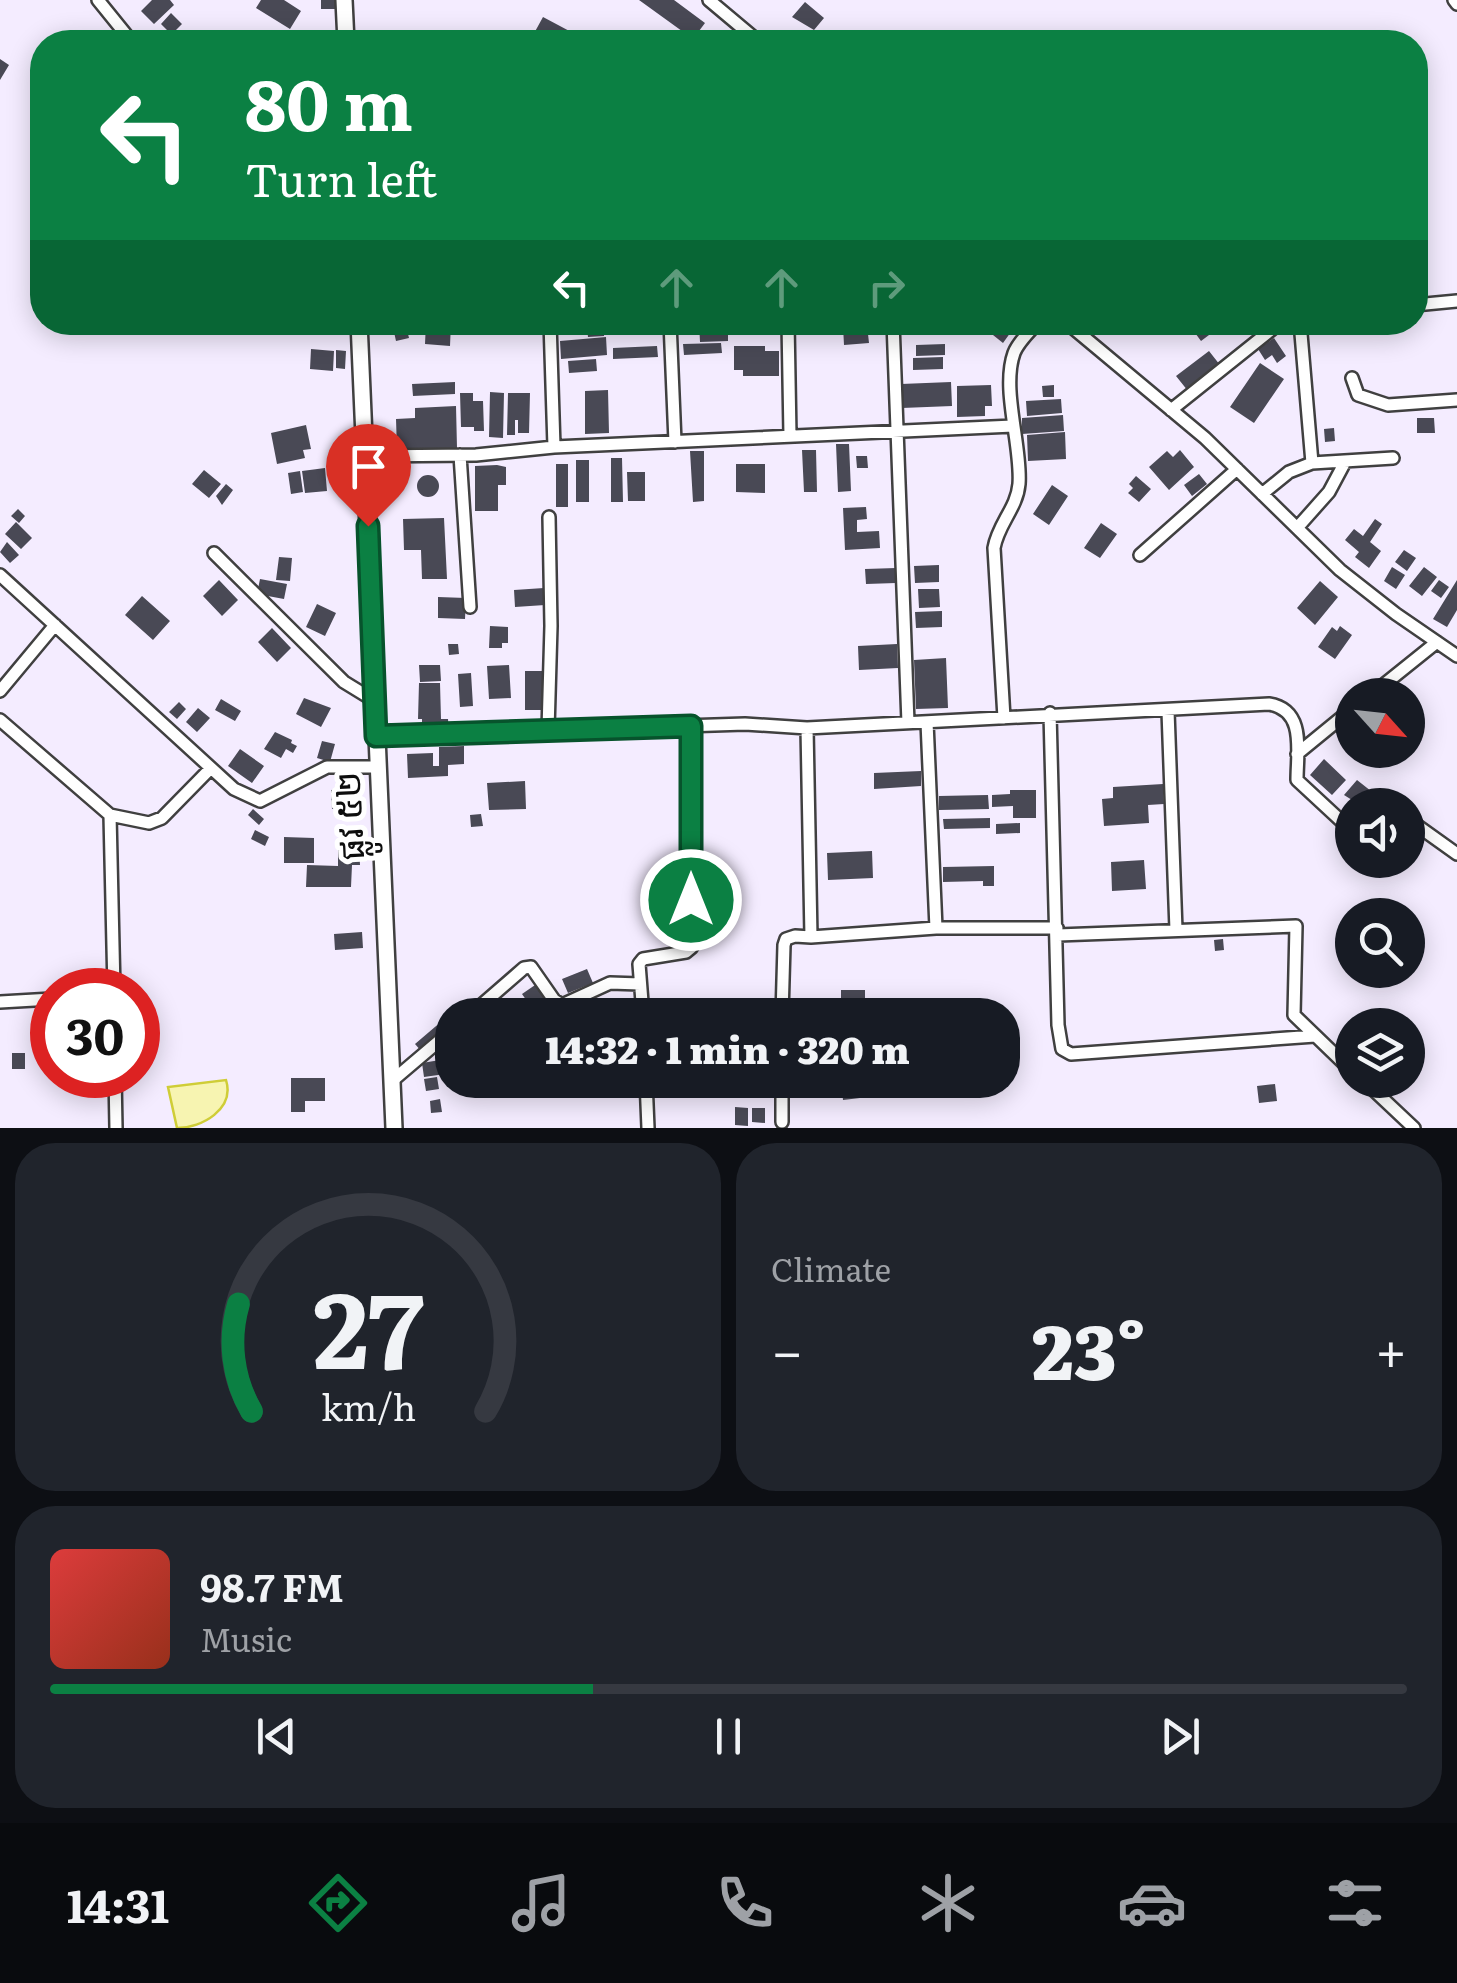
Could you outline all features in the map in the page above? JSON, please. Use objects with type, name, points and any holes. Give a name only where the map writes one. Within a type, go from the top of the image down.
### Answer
[{"type":"street","points":[[98,0],[122,30]]},
{"type":"street","points":[[344,0],[345,30]]},
{"type":"street","points":[[709,0],[745,30]]},
{"type":"street","points":[[1428,303],[1457,302]]},
{"type":"street","name":"ផ្លូវ ៥២","points":[[359,335],[394,1128]]},
{"type":"street","points":[[550,335],[554,448]]},
{"type":"street","points":[[671,335],[675,442]]},
{"type":"street","points":[[788,335],[790,436]]},
{"type":"street","points":[[893,335],[908,723]]},
{"type":"street","points":[[1004,718],[993,562],[998,530],[1016,503],[1020,481],[1013,426],[1012,365],[1014,350],[1027,335]]},
{"type":"street","points":[[1082,335],[1171,410],[1354,581],[1457,656]]},
{"type":"street","points":[[1171,410],[1264,335]]},
{"type":"street","points":[[1301,335],[1312,464]]},
{"type":"street","points":[[1352,378],[1358,395],[1388,405],[1457,400]]},
{"type":"street","points":[[364,456],[460,455],[1013,426]]},
{"type":"street","points":[[460,455],[470,606]]},
{"type":"street","points":[[1262,494],[1289,472],[1312,464],[1394,458]]},
{"type":"street","points":[[1297,528],[1329,492],[1345,462]]},
{"type":"street","points":[[1140,555],[1237,470]]},
{"type":"street","points":[[548,730],[549,518]]},
{"type":"street","points":[[214,553],[344,682],[375,701]]},
{"type":"street","points":[[0,576],[234,789],[260,801],[328,767],[378,767]]},
{"type":"street","points":[[0,691],[54,625]]},
{"type":"street","points":[[1391,678],[1437,642]]},
{"type":"street","points":[[376,736],[745,724],[807,728],[1280,706],[1294,720],[1297,780],[1335,816]]},
{"type":"street","points":[[1168,711],[1176,930]]},
{"type":"street","points":[[1050,714],[1058,1025],[1062,1049],[1071,1054],[1315,1036]]},
{"type":"street","points":[[0,720],[110,815],[148,822],[162,818],[212,768]]},
{"type":"street","points":[[927,722],[936,928]]},
{"type":"street","points":[[1297,754],[1335,724]]},
{"type":"street","points":[[641,998],[639,964],[643,959],[679,954],[692,947],[691,726]]},
{"type":"street","points":[[807,728],[811,937]]},
{"type":"street","points":[[110,815],[113,968]]},
{"type":"street","points":[[1425,831],[1457,854]]},
{"type":"street","points":[[782,998],[784,945],[786,939],[795,936],[936,928],[1057,931],[1296,926],[1294,1015],[1335,1055]]},
{"type":"street","points":[[490,998],[524,968],[531,967],[553,998]]},
{"type":"street","points":[[577,998],[610,982],[640,984]]},
{"type":"street","points":[[0,1002],[30,1000]]},
{"type":"street","points":[[392,1082],[435,1045]]},
{"type":"street","points":[[115,1098],[116,1128]]},
{"type":"street","points":[[647,1098],[648,1128]]},
{"type":"street","points":[[782,1098],[782,1122]]},
{"type":"street","points":[[1382,1098],[1414,1128]]},
{"type":"shaded area","points":[[226,1080],[226,1100],[214,1115],[196,1125],[177,1128],[168,1087]]},
{"type":"building","points":[[152,0],[170,0],[174,5],[154,24],[141,11]]},
{"type":"building","points":[[261,0],[284,0],[301,11],[290,29],[256,8]]},
{"type":"building","points":[[321,0],[336,0],[336,9],[321,9]]},
{"type":"building","points":[[639,0],[674,0],[705,23],[700,30],[681,30]]},
{"type":"building","points":[[805,2],[824,18],[814,30],[792,17]]},
{"type":"building","points":[[171,13],[182,24],[176,30],[167,30],[161,24]]},
{"type":"building","points":[[543,17],[567,30],[536,30]]},
{"type":"building","points":[[0,59],[9,65],[0,80]]},
{"type":"building","points":[[425,335],[450,335],[450,346],[425,344]]},
{"type":"building","points":[[700,335],[728,335],[728,341],[700,342]]},
{"type":"building","points":[[843,335],[868,335],[869,343],[844,345]]},
{"type":"building","points":[[993,335],[1009,335],[1003,343]]},
{"type":"building","points":[[606,337],[607,355],[561,359],[560,341]]},
{"type":"building","points":[[1274,338],[1286,356],[1277,363],[1272,355],[1265,360],[1258,349]]},
{"type":"building","points":[[721,343],[722,353],[684,355],[683,344]]},
{"type":"building","points":[[945,344],[945,355],[916,356],[916,345]]},
{"type":"building","points":[[657,346],[658,357],[613,359],[613,348]]},
{"type":"building","points":[[734,346],[765,346],[765,351],[779,351],[779,376],[743,376],[743,370],[734,370]]},
{"type":"building","points":[[311,349],[334,351],[333,371],[310,369]]},
{"type":"building","points":[[336,350],[346,351],[345,369],[336,368]]},
{"type":"building","points":[[1209,351],[1220,365],[1188,391],[1176,376]]},
{"type":"building","points":[[943,357],[943,369],[913,370],[913,358]]},
{"type":"building","points":[[596,359],[597,371],[569,373],[568,361]]},
{"type":"building","points":[[1260,363],[1284,379],[1254,423],[1230,407]]},
{"type":"building","points":[[455,382],[455,394],[413,396],[412,384]]},
{"type":"building","points":[[951,382],[952,406],[902,408],[901,384]]},
{"type":"building","points":[[991,385],[992,406],[985,406],[985,416],[957,417],[957,386]]},
{"type":"building","points":[[1054,385],[1054,397],[1043,397],[1042,386]]},
{"type":"building","points":[[608,390],[609,433],[585,434],[585,391]]},
{"type":"building","points":[[490,392],[504,393],[503,438],[489,437]]},
{"type":"building","points":[[460,393],[473,393],[473,401],[483,401],[484,431],[461,427]]},
{"type":"building","points":[[508,393],[530,393],[529,433],[518,433],[515,420],[515,435],[507,435]]},
{"type":"building","points":[[1061,399],[1062,413],[1027,416],[1026,401]]},
{"type":"building","points":[[456,406],[457,448],[397,450],[396,419],[415,418],[415,408]]},
{"type":"building","points":[[1063,415],[1064,431],[1022,434],[1022,418]]},
{"type":"building","points":[[1417,418],[1434,418],[1435,433],[1417,433]]},
{"type":"building","points":[[306,425],[311,449],[303,450],[305,458],[277,464],[271,433]]},
{"type":"building","points":[[1334,428],[1335,441],[1325,442],[1324,429]]},
{"type":"building","points":[[1065,432],[1066,459],[1028,461],[1027,435]]},
{"type":"building","points":[[836,444],[849,444],[851,491],[838,492]]},
{"type":"building","points":[[802,450],[816,450],[817,492],[804,492]]},
{"type":"building","points":[[1180,450],[1194,467],[1169,490],[1149,467],[1167,451],[1173,457]]},
{"type":"building","points":[[690,451],[704,451],[704,501],[693,502]]},
{"type":"building","points":[[856,456],[867,456],[868,468],[857,468]]},
{"type":"building","points":[[611,458],[622,458],[623,502],[611,502]]},
{"type":"building","points":[[576,460],[589,460],[589,502],[576,502]]},
{"type":"building","points":[[556,464],[568,464],[568,507],[556,507]]},
{"type":"building","points":[[736,464],[765,464],[765,493],[736,492]]},
{"type":"building","points":[[475,466],[506,467],[506,485],[498,485],[498,511],[475,511]]},
{"type":"building","points":[[325,468],[327,491],[305,493],[302,471]]},
{"type":"building","points":[[204,470],[221,484],[209,498],[192,484]]},
{"type":"building","points":[[300,471],[303,492],[291,494],[288,473]]},
{"type":"building","points":[[627,472],[645,472],[645,501],[628,501]]},
{"type":"building","points":[[1199,474],[1207,484],[1192,496],[1184,485]]},
{"type":"building","points":[[428,475],[436,478],[436,494],[428,497],[420,494],[417,486],[420,478]]},
{"type":"building","points":[[1136,476],[1151,489],[1139,502],[1128,493]]},
{"type":"building","points":[[226,484],[233,490],[222,505],[216,496]]},
{"type":"building","points":[[1052,485],[1068,496],[1049,525],[1033,514]]},
{"type":"building","points":[[866,507],[867,519],[857,520],[857,532],[879,531],[880,548],[845,550],[843,508]]},
{"type":"building","points":[[18,509],[25,516],[19,523],[11,516]]},
{"type":"building","points":[[444,518],[447,579],[422,579],[421,550],[404,550],[403,519]]},
{"type":"building","points":[[1375,519],[1382,524],[1370,542],[1381,551],[1369,568],[1355,557],[1359,552],[1345,540],[1354,529],[1363,536]]},
{"type":"building","points":[[16,522],[32,538],[21,549],[5,534]]},
{"type":"building","points":[[1101,523],[1117,534],[1100,558],[1084,548]]},
{"type":"building","points":[[7,542],[19,555],[10,563],[0,552]]},
{"type":"building","points":[[1404,550],[1416,558],[1407,571],[1395,562]]},
{"type":"building","points":[[279,557],[292,558],[290,581],[276,580]]},
{"type":"building","points":[[939,565],[939,582],[915,583],[914,566]]},
{"type":"building","points":[[1392,567],[1405,575],[1396,589],[1384,581]]},
{"type":"building","points":[[1424,567],[1437,577],[1422,596],[1409,586]]},
{"type":"building","points":[[896,568],[896,583],[866,584],[865,569]]},
{"type":"building","points":[[260,579],[287,584],[284,599],[257,594]]},
{"type":"building","points":[[219,580],[238,600],[222,616],[203,596]]},
{"type":"building","points":[[1439,580],[1449,587],[1441,598],[1431,591]]},
{"type":"building","points":[[1457,580],[1457,610],[1447,627],[1433,619]]},
{"type":"building","points":[[1320,581],[1338,597],[1315,625],[1297,608]]},
{"type":"building","points":[[544,588],[545,605],[515,607],[514,590]]},
{"type":"building","points":[[918,589],[939,589],[940,607],[919,608]]},
{"type":"building","points":[[142,596],[170,621],[153,640],[125,615]]},
{"type":"building","points":[[438,597],[466,598],[465,619],[438,618]]},
{"type":"building","points":[[317,604],[336,613],[325,636],[306,627]]},
{"type":"building","points":[[942,611],[942,627],[916,628],[915,612]]},
{"type":"building","points":[[490,626],[508,627],[508,643],[502,643],[502,648],[489,648]]},
{"type":"building","points":[[1340,626],[1352,635],[1335,659],[1318,647],[1332,627],[1337,631]]},
{"type":"building","points":[[272,628],[291,648],[277,662],[258,642]]},
{"type":"building","points":[[448,644],[458,644],[459,654],[449,655]]},
{"type":"building","points":[[897,644],[898,668],[859,670],[858,646]]},
{"type":"building","points":[[946,658],[948,708],[916,709],[914,660]]},
{"type":"building","points":[[419,665],[440,665],[441,681],[420,682]]},
{"type":"building","points":[[509,665],[511,698],[489,699],[487,666]]},
{"type":"building","points":[[525,671],[543,671],[544,710],[525,710]]},
{"type":"building","points":[[471,673],[473,706],[460,707],[458,674]]},
{"type":"building","points":[[419,683],[440,683],[441,719],[448,719],[449,732],[422,733],[422,719],[418,719]]},
{"type":"building","points":[[304,698],[331,708],[321,727],[296,714]]},
{"type":"building","points":[[221,699],[241,711],[235,721],[215,710]]},
{"type":"building","points":[[179,702],[186,709],[177,719],[169,712]]},
{"type":"building","points":[[198,708],[210,718],[197,732],[186,722]]},
{"type":"building","points":[[275,732],[292,740],[297,746],[293,753],[286,749],[281,758],[264,749]]},
{"type":"building","points":[[322,741],[335,744],[330,762],[317,758]]},
{"type":"building","points":[[464,746],[464,764],[448,765],[448,776],[408,778],[407,754],[433,753],[433,766],[439,766],[439,747]]},
{"type":"building","points":[[240,749],[264,766],[252,783],[228,766]]},
{"type":"building","points":[[1324,759],[1346,780],[1332,795],[1310,775]]},
{"type":"building","points":[[358,771],[353,808],[332,809],[331,790],[346,789],[345,772]]},
{"type":"building","points":[[921,771],[921,786],[874,789],[874,773]]},
{"type":"building","points":[[1357,780],[1367,788],[1350,788]]},
{"type":"building","points":[[525,781],[526,809],[489,810],[487,783]]},
{"type":"building","points":[[1163,784],[1164,804],[1148,805],[1149,823],[1104,826],[1102,799],[1113,798],[1113,787]]},
{"type":"building","points":[[1010,790],[1036,790],[1036,818],[1013,818],[1013,806],[992,807],[992,795],[1010,794]]},
{"type":"building","points":[[988,795],[989,809],[939,810],[939,796]]},
{"type":"building","points":[[253,809],[264,819],[259,825],[248,815]]},
{"type":"building","points":[[481,814],[483,826],[471,827],[470,815]]},
{"type":"building","points":[[990,818],[990,828],[944,829],[943,819]]},
{"type":"building","points":[[1020,823],[1020,833],[996,834],[996,824]]},
{"type":"building","points":[[255,830],[269,837],[265,846],[251,839]]},
{"type":"building","points":[[284,837],[314,838],[314,863],[284,863]]},
{"type":"building","points":[[359,845],[360,865],[352,865],[351,887],[306,887],[307,865],[338,866],[338,846]]},
{"type":"building","points":[[872,851],[873,878],[828,880],[827,853]]},
{"type":"building","points":[[1144,860],[1146,889],[1112,891],[1111,862]]},
{"type":"building","points":[[994,866],[994,886],[983,886],[983,881],[943,882],[943,867]]},
{"type":"building","points":[[362,932],[363,948],[335,950],[334,934]]},
{"type":"building","points":[[1223,939],[1224,950],[1215,951],[1214,940]]},
{"type":"building","points":[[587,969],[593,983],[568,993],[562,979]]},
{"type":"building","points":[[538,983],[547,996],[525,998],[522,994]]},
{"type":"building","points":[[841,990],[865,990],[865,998],[841,998]]},
{"type":"building","points":[[435,1027],[435,1041],[422,1052],[415,1044]]},
{"type":"building","points":[[12,1053],[25,1053],[25,1069],[12,1069]]},
{"type":"building","points":[[435,1061],[435,1075],[424,1077],[422,1063]]},
{"type":"building","points":[[435,1077],[435,1090],[426,1091],[424,1079]]},
{"type":"building","points":[[291,1078],[325,1078],[325,1101],[305,1101],[305,1112],[291,1112]]},
{"type":"building","points":[[1275,1084],[1277,1101],[1259,1103],[1257,1086]]},
{"type":"building","points":[[440,1099],[442,1112],[431,1113],[430,1101]]},
{"type":"building","points":[[735,1107],[748,1108],[748,1126],[735,1125]]},
{"type":"building","points":[[752,1108],[765,1108],[765,1123],[752,1122]]},
{"type":"route","points":[[368,526],[376,736],[691,726],[691,900]]}]
